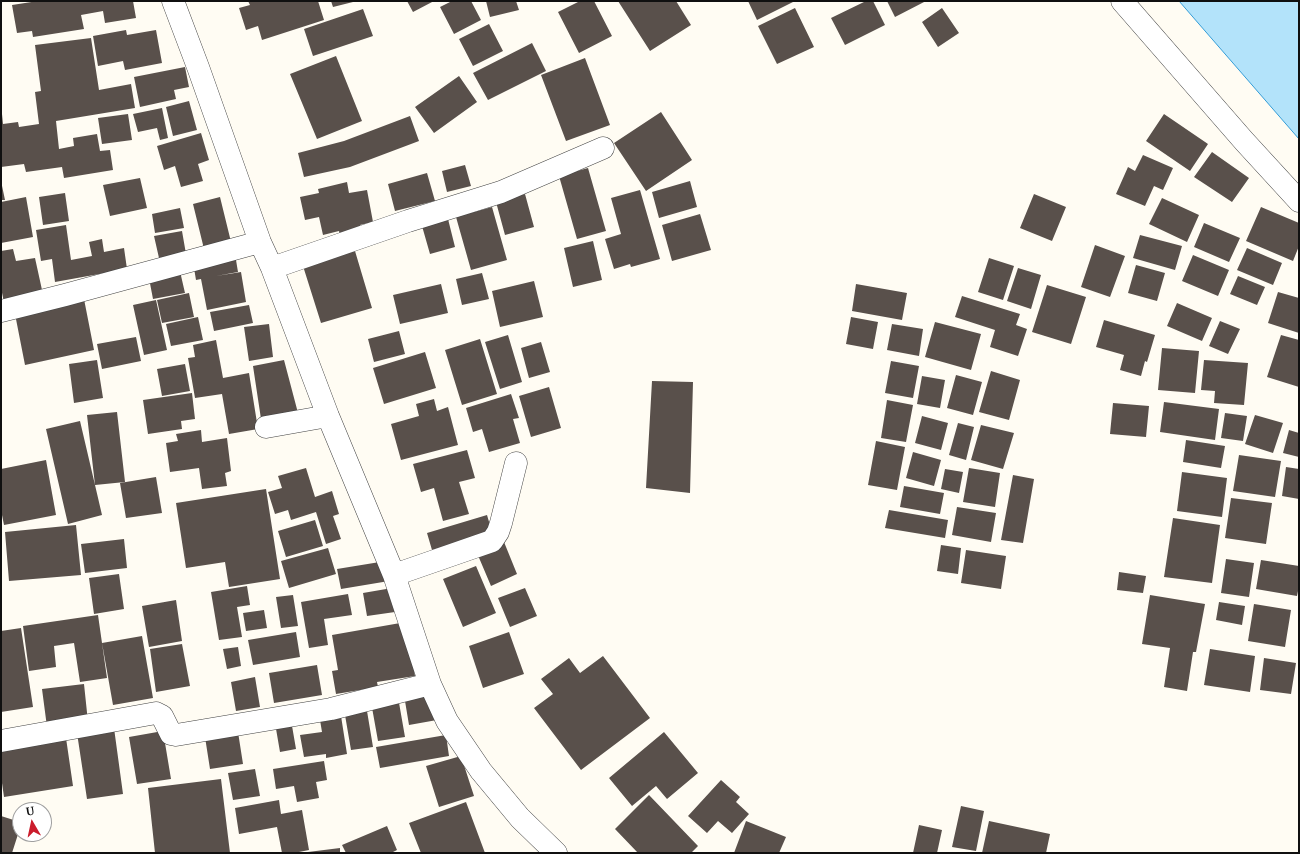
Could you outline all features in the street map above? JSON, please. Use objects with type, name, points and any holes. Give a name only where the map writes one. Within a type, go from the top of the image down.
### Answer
[{"type":"street","points":[[173,1],[260,242],[272,268],[328,416],[394,575],[430,684],[447,721],[481,771],[520,818],[556,853]]},
{"type":"street","points":[[1122,1],[1244,141],[1299,201]]},
{"type":"street","points":[[272,268],[408,221],[501,192],[603,148]]},
{"type":"street","points":[[1,311],[260,242]]},
{"type":"street","points":[[266,427],[328,416]]},
{"type":"street","points":[[394,575],[492,541],[498,532],[501,523],[516,463]]},
{"type":"street","points":[[1,741],[156,713],[162,716],[172,734],[176,735],[336,708],[430,684]]},
{"type":"water","points":[[1179,1],[1299,1],[1299,139]]},
{"type":"building","points":[[38,1],[133,1],[136,18],[105,23],[103,11],[81,15],[84,29],[33,37],[32,31],[17,33],[12,5]]},
{"type":"building","points":[[248,1],[318,1],[324,20],[262,40],[258,26],[246,30],[239,8],[250,5]]},
{"type":"building","points":[[331,1],[353,1],[353,2],[333,7]]},
{"type":"building","points":[[407,1],[434,1],[413,12]]},
{"type":"building","points":[[452,1],[471,1],[481,20],[454,34],[440,7]]},
{"type":"building","points":[[486,1],[516,1],[519,10],[490,17]]},
{"type":"building","points":[[580,1],[594,1],[612,36],[579,53],[558,12]]},
{"type":"building","points":[[618,1],[676,1],[691,25],[650,51]]},
{"type":"building","points":[[748,1],[795,1],[757,20]]},
{"type":"building","points":[[866,1],[873,1],[885,25],[845,45],[831,18]]},
{"type":"building","points":[[887,1],[926,1],[895,17]]},
{"type":"building","points":[[795,8],[814,47],[777,64],[758,26]]},
{"type":"building","points":[[942,8],[959,33],[938,47],[922,22]]},
{"type":"building","points":[[363,9],[373,36],[313,56],[304,29]]},
{"type":"building","points":[[489,24],[503,51],[473,66],[459,39]]},
{"type":"building","points":[[126,30],[127,35],[156,30],[162,63],[125,70],[123,61],[98,66],[93,36]]},
{"type":"building","points":[[91,38],[99,90],[131,84],[135,108],[56,121],[59,149],[74,146],[73,138],[97,134],[100,151],[110,150],[113,170],[64,178],[62,167],[26,172],[24,164],[1,167],[1,115],[2,114],[3,124],[18,122],[19,127],[39,124],[35,92],[41,91],[35,45]]},
{"type":"building","points":[[532,43],[546,71],[488,100],[473,73]]},
{"type":"building","points":[[336,56],[362,121],[317,139],[290,74]]},
{"type":"building","points":[[585,58],[610,125],[566,141],[541,75]]},
{"type":"building","points":[[185,67],[189,87],[174,90],[176,99],[140,107],[134,77]]},
{"type":"building","points":[[459,76],[477,102],[434,133],[415,107]]},
{"type":"building","points":[[189,101],[197,130],[173,136],[166,107]]},
{"type":"building","points":[[162,108],[168,138],[160,140],[157,128],[138,132],[133,114]]},
{"type":"building","points":[[661,112],[692,160],[646,191],[614,143]]},
{"type":"building","points":[[128,114],[132,140],[102,144],[98,118]]},
{"type":"building","points":[[1164,114],[1208,144],[1190,171],[1146,141]]},
{"type":"building","points":[[410,116],[419,141],[350,167],[304,177],[298,153],[344,141]]},
{"type":"building","points":[[201,133],[209,160],[198,164],[203,181],[181,187],[175,166],[164,170],[157,146]]},
{"type":"building","points":[[1212,152],[1249,178],[1232,202],[1194,177]]},
{"type":"building","points":[[1143,155],[1173,168],[1163,190],[1154,186],[1145,206],[1116,194],[1128,167],[1135,171]]},
{"type":"building","points":[[465,165],[471,186],[447,192],[442,171]]},
{"type":"building","points":[[588,168],[606,231],[577,239],[559,176]]},
{"type":"building","points":[[427,173],[435,201],[395,211],[388,184]]},
{"type":"building","points":[[140,178],[147,208],[110,216],[103,185]]},
{"type":"building","points":[[1,181],[5,200],[1,200]]},
{"type":"building","points":[[690,181],[697,207],[659,218],[652,192]]},
{"type":"building","points":[[347,182],[349,193],[367,190],[373,222],[360,225],[361,231],[340,236],[339,231],[323,235],[319,217],[305,220],[300,197],[319,193],[318,189]]},
{"type":"building","points":[[640,190],[660,259],[631,267],[630,264],[614,269],[605,239],[621,234],[611,198]]},
{"type":"building","points":[[65,193],[69,221],[43,225],[39,197]]},
{"type":"building","points":[[525,194],[534,227],[505,235],[496,202]]},
{"type":"building","points":[[1034,194],[1066,207],[1052,241],[1020,228]]},
{"type":"building","points":[[26,197],[33,237],[1,243],[1,202]]},
{"type":"building","points":[[220,197],[232,246],[205,253],[193,204]]},
{"type":"building","points":[[1162,198],[1199,215],[1187,242],[1149,224]]},
{"type":"building","points":[[492,207],[507,260],[471,270],[456,217]]},
{"type":"building","points":[[1261,207],[1299,223],[1299,246],[1293,261],[1246,241]]},
{"type":"building","points":[[180,208],[184,228],[155,233],[152,214]]},
{"type":"building","points":[[446,211],[455,247],[430,254],[420,219]]},
{"type":"building","points":[[700,214],[711,250],[672,261],[662,225]]},
{"type":"building","points":[[1204,223],[1240,238],[1229,262],[1194,247]]},
{"type":"building","points":[[66,225],[71,260],[92,256],[89,242],[102,239],[104,252],[124,248],[127,269],[55,282],[52,259],[41,261],[36,230]]},
{"type":"building","points":[[182,231],[186,254],[159,258],[154,236]]},
{"type":"building","points":[[1140,235],[1182,246],[1175,270],[1133,258]]},
{"type":"building","points":[[593,241],[602,280],[573,287],[564,248]]},
{"type":"building","points":[[1095,245],[1125,256],[1110,297],[1081,287]]},
{"type":"building","points":[[1247,248],[1282,263],[1273,285],[1237,270]]},
{"type":"building","points":[[13,249],[16,261],[35,258],[44,299],[5,307],[1,288],[1,251]]},
{"type":"building","points":[[355,251],[372,308],[321,323],[303,266]]},
{"type":"building","points":[[235,254],[238,272],[216,276],[241,272],[246,302],[207,310],[201,279],[196,280],[193,262]]},
{"type":"building","points":[[1193,255],[1229,270],[1218,296],[1182,281]]},
{"type":"building","points":[[989,258],[1014,266],[1003,300],[978,292]]},
{"type":"building","points":[[1136,265],[1165,273],[1157,301],[1128,293]]},
{"type":"building","points":[[179,267],[185,293],[153,299],[148,273]]},
{"type":"building","points":[[1018,268],[1041,275],[1031,309],[1007,301]]},
{"type":"building","points":[[482,273],[489,299],[462,305],[456,279]]},
{"type":"building","points":[[1238,276],[1265,287],[1257,305],[1230,294]]},
{"type":"building","points":[[534,281],[543,317],[500,327],[492,291]]},
{"type":"building","points":[[441,284],[448,313],[400,324],[393,295]]},
{"type":"building","points":[[856,284],[907,293],[902,320],[852,311]]},
{"type":"building","points":[[1047,285],[1086,297],[1071,344],[1032,332]]},
{"type":"building","points":[[1278,292],[1299,298],[1299,333],[1268,323]]},
{"type":"building","points":[[189,293],[194,317],[162,323],[157,300]]},
{"type":"building","points":[[962,296],[1020,314],[1016,325],[1027,329],[1018,356],[990,347],[995,330],[955,317]]},
{"type":"building","points":[[84,299],[94,350],[25,365],[15,314]]},
{"type":"building","points":[[156,300],[167,350],[144,355],[133,305]]},
{"type":"building","points":[[1177,303],[1212,318],[1202,341],[1167,326]]},
{"type":"building","points":[[249,305],[253,323],[214,331],[210,312]]},
{"type":"building","points":[[198,317],[203,340],[171,346],[166,324]]},
{"type":"building","points":[[851,317],[878,322],[873,349],[846,344]]},
{"type":"building","points":[[1104,320],[1155,335],[1141,376],[1120,370],[1124,355],[1096,347]]},
{"type":"building","points":[[1220,321],[1240,329],[1228,354],[1209,346]]},
{"type":"building","points":[[935,322],[981,334],[971,370],[925,357]]},
{"type":"building","points":[[269,324],[273,357],[249,361],[244,327]]},
{"type":"building","points":[[892,324],[923,329],[919,356],[887,350]]},
{"type":"building","points":[[399,331],[405,354],[374,362],[368,339]]},
{"type":"building","points":[[508,335],[522,382],[500,389],[485,342]]},
{"type":"building","points":[[1281,335],[1299,340],[1299,387],[1267,377]]},
{"type":"building","points":[[136,337],[141,361],[102,369],[97,344]]},
{"type":"building","points":[[480,339],[497,394],[462,405],[445,350]]},
{"type":"building","points":[[216,340],[223,378],[249,373],[258,429],[229,434],[222,394],[195,398],[188,358],[195,357],[193,345]]},
{"type":"building","points":[[541,342],[550,372],[529,378],[521,348]]},
{"type":"building","points":[[1162,348],[1199,351],[1195,393],[1158,390]]},
{"type":"building","points":[[425,352],[436,388],[384,404],[373,368]]},
{"type":"building","points":[[97,360],[103,398],[74,403],[69,364]]},
{"type":"building","points":[[284,360],[298,413],[261,419],[253,366]]},
{"type":"building","points":[[1204,360],[1248,363],[1244,405],[1214,403],[1215,391],[1201,390]]},
{"type":"building","points":[[891,361],[919,366],[913,398],[885,393]]},
{"type":"building","points":[[185,364],[190,391],[162,396],[157,369]]},
{"type":"building","points":[[991,371],[1020,380],[1009,420],[979,412]]},
{"type":"building","points":[[956,375],[982,382],[973,415],[947,408]]},
{"type":"building","points":[[922,376],[945,380],[940,408],[917,404]]},
{"type":"building","points":[[652,381],[693,382],[690,493],[646,488]]},
{"type":"building","points":[[549,387],[561,428],[531,437],[519,396]]},
{"type":"building","points":[[192,393],[195,419],[181,421],[182,429],[148,434],[143,400]]},
{"type":"building","points":[[511,394],[519,418],[513,419],[520,443],[489,452],[482,429],[473,432],[466,408]]},
{"type":"building","points":[[434,399],[437,411],[448,407],[458,445],[401,460],[391,424],[419,416],[416,404]]},
{"type":"building","points":[[887,400],[913,405],[906,442],[881,438]]},
{"type":"building","points":[[1164,402],[1219,409],[1215,440],[1160,432]]},
{"type":"building","points":[[1113,403],[1149,406],[1146,437],[1110,434]]},
{"type":"building","points":[[117,412],[125,482],[95,485],[87,415]]},
{"type":"building","points":[[1225,413],[1247,416],[1243,441],[1221,438]]},
{"type":"building","points":[[1255,415],[1283,423],[1273,453],[1245,444]]},
{"type":"building","points":[[922,416],[948,423],[941,450],[915,443]]},
{"type":"building","points":[[80,421],[102,515],[68,524],[46,429]]},
{"type":"building","points":[[958,423],[974,427],[966,460],[949,455]]},
{"type":"building","points":[[981,425],[1014,433],[1003,469],[971,460]]},
{"type":"building","points":[[201,430],[202,442],[227,438],[231,471],[225,473],[227,486],[202,489],[199,468],[170,472],[166,443],[178,441],[176,434]]},
{"type":"building","points":[[1289,430],[1299,433],[1299,457],[1283,453]]},
{"type":"building","points":[[1186,440],[1225,446],[1221,468],[1183,462]]},
{"type":"building","points":[[876,441],[905,447],[897,490],[868,485]]},
{"type":"building","points":[[467,450],[475,478],[459,482],[469,514],[443,521],[434,488],[421,492],[413,464]]},
{"type":"building","points":[[913,452],[941,460],[934,486],[906,478]]},
{"type":"building","points":[[1239,455],[1281,461],[1275,497],[1233,491]]},
{"type":"building","points":[[46,460],[56,515],[4,525],[1,510],[1,469]]},
{"type":"building","points":[[1286,467],[1299,469],[1299,499],[1282,496]]},
{"type":"building","points":[[306,468],[315,497],[332,491],[339,514],[333,516],[341,539],[326,544],[316,512],[291,520],[288,510],[275,514],[268,492],[282,488],[278,476]]},
{"type":"building","points":[[969,468],[1000,473],[995,507],[963,502]]},
{"type":"building","points":[[945,469],[963,472],[959,493],[941,489]]},
{"type":"building","points":[[1182,472],[1227,478],[1222,517],[1177,511]]},
{"type":"building","points":[[1013,475],[1034,479],[1023,543],[1001,540]]},
{"type":"building","points":[[156,477],[162,513],[126,518],[120,483]]},
{"type":"building","points":[[904,486],[944,493],[940,514],[900,507]]},
{"type":"building","points":[[266,489],[280,579],[229,587],[225,562],[186,568],[176,503]]},
{"type":"building","points":[[1231,498],[1272,503],[1266,544],[1225,538]]},
{"type":"building","points":[[957,507],[996,513],[991,542],[952,535]]},
{"type":"building","points":[[889,510],[948,520],[945,538],[885,528]]},
{"type":"building","points":[[487,515],[492,532],[432,550],[427,533]]},
{"type":"building","points":[[1173,518],[1220,525],[1212,583],[1164,577]]},
{"type":"building","points":[[315,520],[323,546],[286,557],[278,531]]},
{"type":"building","points":[[76,525],[81,575],[9,581],[5,532]]},
{"type":"building","points":[[124,539],[127,568],[85,573],[81,544]]},
{"type":"building","points":[[504,542],[517,574],[491,586],[477,553]]},
{"type":"building","points":[[941,545],[961,548],[958,574],[937,571]]},
{"type":"building","points":[[328,548],[336,574],[289,588],[281,561]]},
{"type":"building","points":[[966,550],[1006,556],[1001,589],[961,583]]},
{"type":"building","points":[[1226,559],[1254,563],[1249,597],[1221,593]]},
{"type":"building","points":[[1261,560],[1299,566],[1299,586],[1297,596],[1256,589]]},
{"type":"building","points":[[386,561],[389,581],[341,589],[337,569]]},
{"type":"building","points":[[476,566],[496,613],[463,627],[443,579]]},
{"type":"building","points":[[1119,572],[1146,576],[1143,593],[1117,590]]},
{"type":"building","points":[[119,574],[124,609],[94,614],[89,578]]},
{"type":"building","points":[[247,586],[250,605],[237,607],[242,637],[219,640],[211,592]]},
{"type":"building","points":[[392,588],[395,612],[367,616],[363,593]]},
{"type":"building","points":[[525,588],[537,616],[510,627],[498,598]]},
{"type":"building","points":[[348,594],[352,615],[324,619],[328,645],[309,648],[301,602]]},
{"type":"building","points":[[293,595],[298,626],[281,628],[276,597]]},
{"type":"building","points":[[1150,595],[1205,604],[1196,652],[1193,652],[1187,691],[1164,687],[1170,648],[1142,644]]},
{"type":"building","points":[[176,600],[182,641],[149,647],[142,606]]},
{"type":"building","points":[[1219,602],[1245,606],[1242,625],[1216,620]]},
{"type":"building","points":[[1254,604],[1291,610],[1285,647],[1248,641]]},
{"type":"building","points":[[264,610],[267,628],[246,631],[243,613]]},
{"type":"building","points":[[98,615],[107,678],[80,682],[74,643],[54,646],[56,667],[29,671],[23,626]]},
{"type":"building","points":[[406,622],[415,676],[377,682],[378,687],[336,694],[332,671],[338,670],[332,635]]},
{"type":"building","points":[[21,628],[33,707],[1,712],[1,631]]},
{"type":"building","points":[[296,632],[300,657],[253,665],[248,640]]},
{"type":"building","points":[[509,632],[524,674],[483,688],[469,646]]},
{"type":"building","points":[[142,636],[153,698],[113,705],[102,643]]},
{"type":"building","points":[[182,644],[190,686],[156,692],[150,649]]},
{"type":"building","points":[[238,647],[241,666],[227,669],[223,649]]},
{"type":"building","points":[[1210,649],[1255,656],[1250,692],[1204,685]]},
{"type":"building","points":[[603,656],[650,718],[581,770],[534,708],[553,694],[541,679],[569,658],[580,673]]},
{"type":"building","points":[[1264,658],[1296,663],[1291,694],[1260,690]]},
{"type":"building","points":[[317,665],[322,695],[274,703],[269,673]]},
{"type":"building","points":[[255,677],[260,707],[236,711],[231,682]]},
{"type":"building","points":[[84,684],[88,722],[47,727],[42,689]]},
{"type":"building","points":[[432,690],[437,720],[409,725],[404,695]]},
{"type":"building","points":[[398,697],[405,737],[378,741],[371,702]]},
{"type":"building","points":[[367,711],[373,747],[351,750],[345,715]]},
{"type":"building","points":[[341,716],[347,754],[326,758],[326,754],[304,757],[300,735],[322,732],[320,720]]},
{"type":"building","points":[[291,720],[296,749],[280,752],[275,723]]},
{"type":"building","points":[[114,728],[123,794],[87,799],[77,733]]},
{"type":"building","points":[[163,731],[171,779],[137,784],[129,737]]},
{"type":"building","points":[[238,732],[243,764],[210,769],[205,737]]},
{"type":"building","points":[[664,732],[698,773],[667,799],[656,786],[632,806],[609,778]]},
{"type":"building","points":[[446,735],[449,756],[380,768],[376,747]]},
{"type":"building","points":[[66,738],[73,786],[4,797],[1,776],[1,747]]},
{"type":"building","points":[[461,756],[474,796],[439,807],[426,766]]},
{"type":"building","points":[[324,761],[327,780],[316,782],[319,798],[297,802],[294,786],[276,789],[273,769]]},
{"type":"building","points":[[255,769],[260,796],[233,800],[228,773]]},
{"type":"building","points":[[221,779],[230,853],[155,853],[148,788]]},
{"type":"building","points":[[721,780],[740,797],[736,802],[749,814],[732,833],[718,821],[707,833],[688,816]]},
{"type":"building","points":[[649,795],[698,846],[691,853],[638,853],[615,829]]},
{"type":"building","points":[[279,800],[281,814],[302,810],[309,850],[294,853],[282,853],[277,827],[239,834],[235,808]]},
{"type":"building","points":[[466,802],[485,853],[421,853],[409,823]]},
{"type":"building","points":[[961,806],[984,811],[976,851],[952,847]]},
{"type":"building","points":[[1,816],[12,819],[12,842],[16,842],[12,853],[1,853]]},
{"type":"building","points":[[746,821],[786,837],[779,853],[734,853]]},
{"type":"building","points":[[989,821],[1050,834],[1046,853],[982,853]]},
{"type":"building","points":[[919,825],[942,830],[937,853],[913,853]]},
{"type":"building","points":[[387,826],[397,850],[391,853],[346,853],[342,845]]},
{"type":"building","points":[[340,848],[340,853],[308,853],[308,852]]}]
